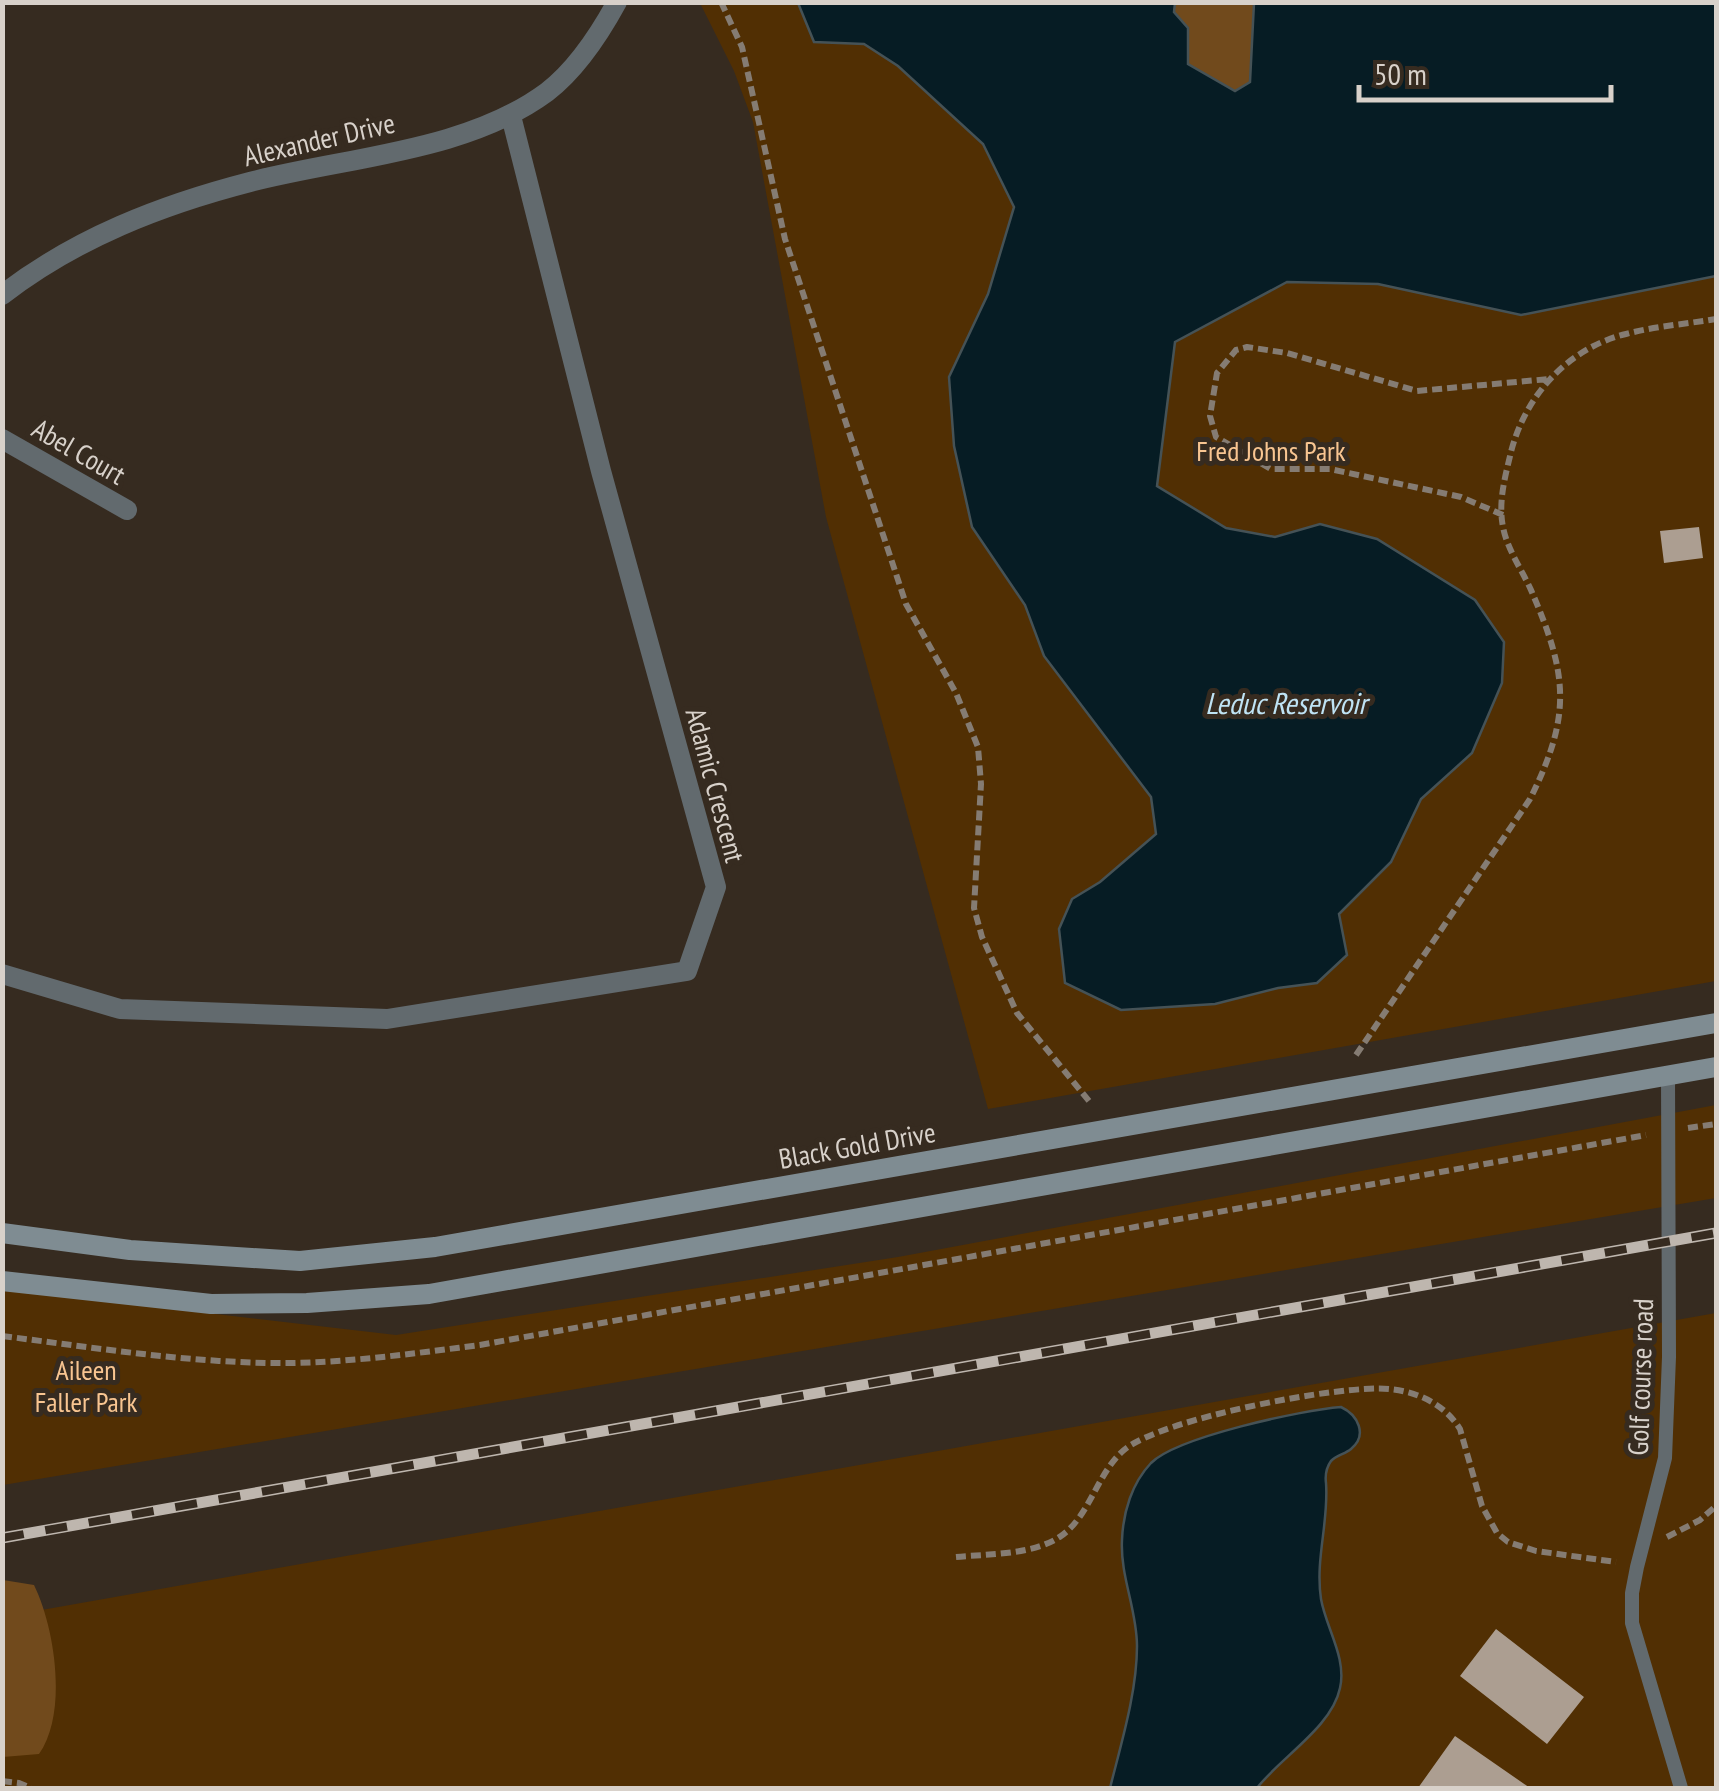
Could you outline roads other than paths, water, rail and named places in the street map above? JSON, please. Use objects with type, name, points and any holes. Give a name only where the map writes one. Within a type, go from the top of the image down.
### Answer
[{"type":"main road","name":"Black Gold Drive","points":[[2,1233],[130,1250],[300,1262],[435,1247],[1716,1022]]},
{"type":"main road","points":[[2,1281],[210,1304],[307,1303],[428,1294],[1716,1067]]},
{"type":"street","name":"Alexander Drive","points":[[2,295],[88,238],[185,201],[250,182],[467,133],[511,116],[550,90],[576,64],[617,2]]},
{"type":"street","name":"Adamic Crescent","points":[[2,974],[120,1009],[387,1020],[687,971],[716,887],[601,472],[511,116]]},
{"type":"street","name":"Abel Court","points":[[2,439],[127,510]]},
{"type":"lane","name":"Golf course road","points":[[1668,1076],[1669,1357],[1664,1458],[1637,1567],[1632,1623],[1682,1788]]},
{"type":"water","name":"Leduc Reservoir","points":[[798,3],[1175,3],[1174,12],[1188,28],[1188,64],[1235,91],[1250,82],[1254,3],[1716,3],[1716,276],[1521,315],[1378,284],[1287,282],[1175,342],[1157,486],[1226,528],[1275,537],[1320,524],[1377,539],[1475,600],[1504,642],[1502,683],[1472,753],[1421,799],[1391,862],[1339,914],[1347,955],[1317,983],[1215,1004],[1121,1010],[1065,983],[1059,929],[1072,899],[1100,882],[1156,834],[1151,797],[1044,656],[1025,605],[972,527],[954,446],[949,377],[988,294],[1014,207],[983,144],[898,66],[864,44],[814,42]]},
{"type":"water","points":[[1341,1407],[1356,1420],[1360,1432],[1356,1444],[1331,1461],[1326,1474],[1321,1599],[1341,1666],[1340,1688],[1327,1716],[1257,1788],[1110,1788],[1128,1718],[1136,1664],[1136,1633],[1122,1540],[1124,1519],[1139,1480],[1151,1463],[1186,1444],[1271,1419]]},
{"type":"railway","points":[[2,1538],[1716,1233]]},
{"type":"park label","name":"Fred Johns Park","points":[[1271,450]]},
{"type":"park label","name":"Aileen Faller Park","points":[[86,1385]]}]
